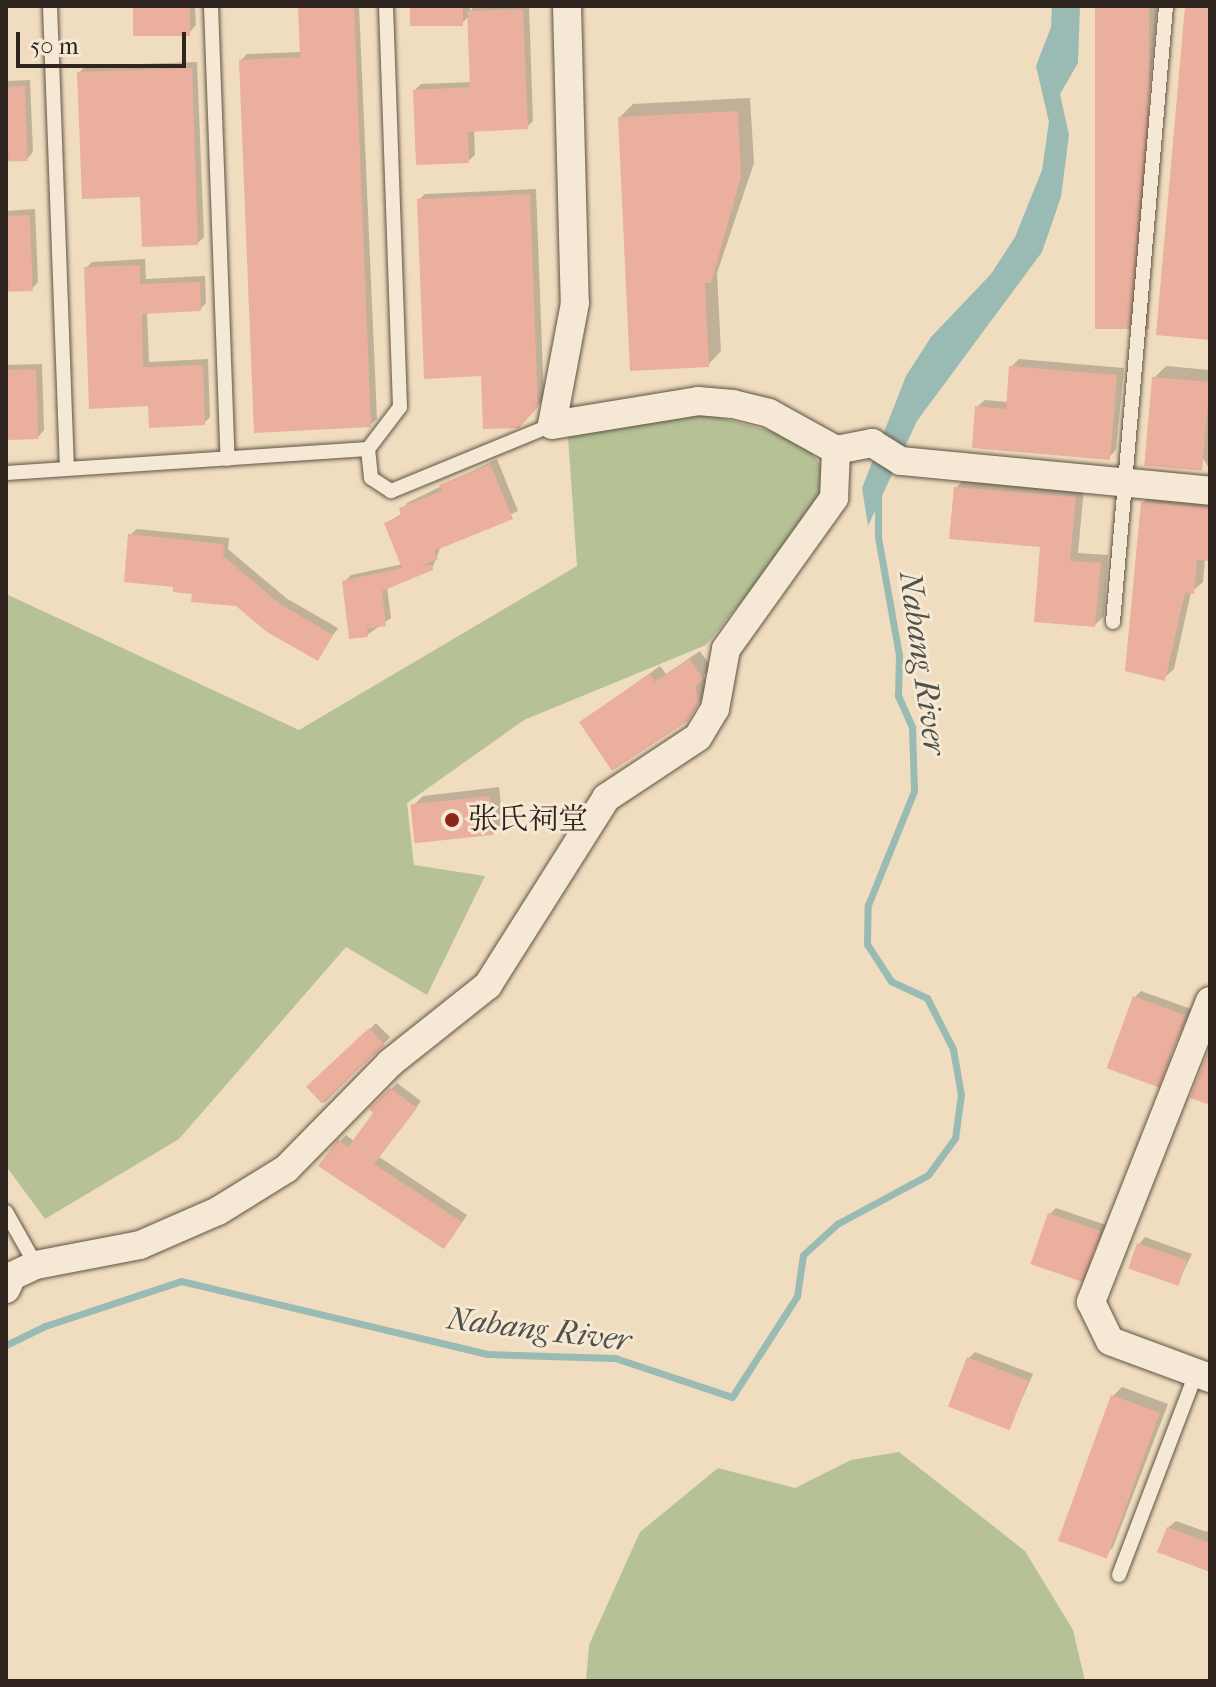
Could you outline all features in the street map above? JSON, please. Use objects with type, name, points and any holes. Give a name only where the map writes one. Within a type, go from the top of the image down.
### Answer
[{"type":"street","points":[[567,6],[575,303],[552,425],[698,401],[769,413],[836,450],[872,443],[901,461],[1210,491]]},
{"type":"street","points":[[6,1289],[12,1276],[36,1265],[140,1245],[218,1211],[286,1169],[390,1063],[488,985],[606,798],[698,737],[715,709],[726,649],[834,498],[836,450]]},
{"type":"street","points":[[1203,1376],[1110,1341],[1091,1302],[1210,1001]]},
{"type":"lane","points":[[50,6],[67,469]]},
{"type":"lane","points":[[211,6],[228,459]]},
{"type":"lane","points":[[386,6],[400,407],[368,449],[371,478],[391,491],[552,425]]},
{"type":"lane","points":[[1113,622],[1166,6]]},
{"type":"lane","points":[[6,473],[368,449]]},
{"type":"lane","points":[[6,1212],[36,1265]]},
{"type":"lane","points":[[1119,1575],[1203,1376]]},
{"type":"green space","points":[[686,409],[801,439],[836,485],[706,645],[524,720],[407,803],[414,865],[485,876],[427,995],[346,947],[179,1139],[45,1219],[6,1166],[6,594],[299,730],[577,566],[568,437]]},
{"type":"green space","points":[[899,1452],[1025,1551],[1073,1630],[1085,1681],[586,1681],[589,1645],[640,1532],[718,1468],[795,1488],[851,1460]]},
{"type":"water","points":[[1052,6],[1080,6],[1078,63],[1060,94],[1069,135],[1061,197],[1042,252],[917,421],[868,526],[862,488],[906,376],[931,337],[991,274],[1015,237],[1042,170],[1049,122],[1036,66],[1051,27]]},
{"type":"building","points":[[133,6],[190,6],[190,36],[133,36]]},
{"type":"building","points":[[298,6],[354,6],[371,427],[254,433],[239,60],[300,57]]},
{"type":"building","points":[[410,6],[463,6],[463,26],[410,26]]},
{"type":"building","points":[[1095,6],[1149,6],[1149,329],[1095,329]]},
{"type":"building","points":[[1185,6],[1210,6],[1210,340],[1156,335]]},
{"type":"building","points":[[523,9],[528,129],[468,132],[469,163],[416,165],[413,90],[470,87],[467,11]]},
{"type":"building","points":[[192,68],[198,245],[142,247],[140,197],[82,199],[77,72]]},
{"type":"building","points":[[25,86],[28,161],[9,162],[6,87]]},
{"type":"building","points":[[738,111],[741,177],[711,283],[705,283],[709,367],[630,371],[618,117]]},
{"type":"building","points":[[530,194],[538,407],[519,428],[483,429],[481,376],[424,379],[417,199]]},
{"type":"building","points":[[30,215],[33,291],[9,292],[6,216]]},
{"type":"building","points":[[140,265],[140,284],[200,282],[201,311],[142,314],[143,367],[203,365],[205,425],[149,428],[148,406],[89,409],[84,267]]},
{"type":"building","points":[[1009,366],[1117,375],[1110,460],[972,448],[975,406],[1006,409]]},
{"type":"building","points":[[36,369],[38,439],[8,440],[6,370]]},
{"type":"building","points":[[1152,377],[1210,382],[1202,471],[1144,466]]},
{"type":"building","points":[[490,464],[513,519],[434,551],[438,559],[421,566],[432,565],[433,570],[382,591],[386,626],[367,629],[368,637],[349,639],[342,581],[402,568],[384,523],[401,516],[399,508],[442,491],[439,485]]},
{"type":"building","points":[[954,487],[1076,497],[1070,561],[1101,563],[1095,627],[1034,622],[1040,547],[949,539]]},
{"type":"building","points":[[1141,502],[1210,508],[1210,561],[1197,560],[1194,594],[1185,593],[1165,681],[1125,671]]},
{"type":"building","points":[[128,534],[224,544],[223,556],[280,604],[333,635],[318,661],[267,632],[236,606],[191,602],[192,594],[173,592],[173,587],[124,582]]},
{"type":"building","points":[[690,659],[703,679],[695,687],[699,703],[688,721],[612,771],[579,722],[650,674],[655,682]]},
{"type":"building","name":"张氏祠堂","points":[[490,796],[494,835],[415,843],[410,804]]},
{"type":"building","points":[[1133,996],[1186,1015],[1159,1088],[1107,1068]]},
{"type":"building","points":[[369,1028],[385,1045],[322,1103],[306,1087]]},
{"type":"building","points":[[1210,1047],[1210,1105],[1190,1098]]},
{"type":"building","points":[[390,1088],[417,1108],[374,1164],[462,1222],[444,1249],[318,1166],[338,1140],[348,1147],[373,1113],[369,1109]]},
{"type":"building","points":[[1048,1213],[1101,1231],[1083,1282],[1030,1264]]},
{"type":"building","points":[[1137,1243],[1187,1260],[1178,1286],[1128,1269]]},
{"type":"building","points":[[967,1357],[1029,1381],[1010,1430],[948,1406]]},
{"type":"building","points":[[1111,1395],[1160,1413],[1107,1558],[1058,1541]]},
{"type":"building","points":[[1167,1527],[1210,1543],[1210,1572],[1157,1552]]},
{"type":"waterway","name":"Nabang River","points":[[6,1345],[45,1326],[181,1281],[487,1354],[615,1358],[732,1397],[797,1296],[803,1255],[837,1224],[928,1175],[955,1138],[961,1095],[953,1049],[927,998],[891,981],[867,944],[868,905],[914,791],[912,727],[898,695],[899,655],[878,537],[878,494]]},
{"type":"place","name":"张氏祠堂","points":[[452,820]]}]
